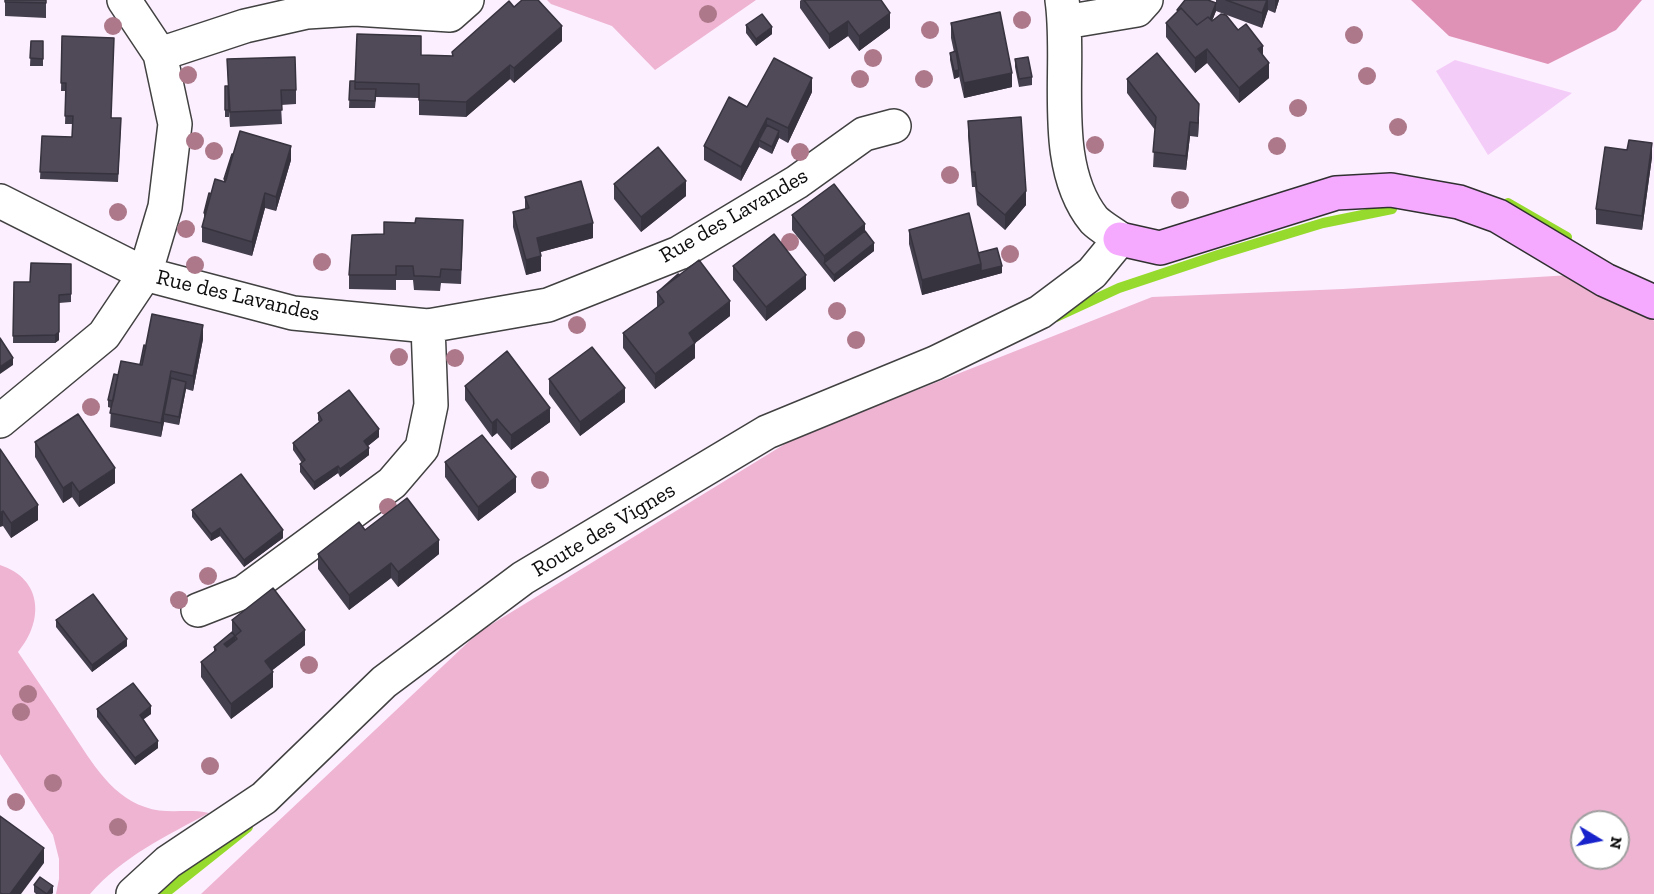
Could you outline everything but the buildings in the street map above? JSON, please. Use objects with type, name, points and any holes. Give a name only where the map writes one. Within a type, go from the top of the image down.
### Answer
[{"type":"street","points":[[0,421],[104,335],[146,274],[165,207],[175,124],[160,54],[124,0]]},
{"type":"street","points":[[160,54],[246,26],[307,12],[355,9],[450,15],[467,0]]},
{"type":"street","points":[[1146,0],[1137,10],[1064,11],[1064,96],[1068,164],[1076,190],[1095,221],[1120,239],[1160,248],[1336,193],[1391,190],[1459,202],[1498,216],[1605,280],[1653,303]]},
{"type":"street","name":"Rue des Lavandes","points":[[0,201],[146,274],[293,313],[428,326],[548,305],[679,253],[797,182],[864,134],[894,126]]},
{"type":"street","name":"Route des Vignes","points":[[133,894],[168,862],[264,798],[384,682],[524,578],[767,432],[935,363],[1040,312],[1092,273],[1120,239]]},
{"type":"street","points":[[198,610],[244,592],[392,483],[422,448],[431,405],[428,326]]},
{"type":"shaded area","points":[[547,0],[756,0],[655,70],[612,26],[551,4]]},
{"type":"shaded area","points":[[1411,0],[1642,0],[1616,30],[1548,64],[1449,36]]},
{"type":"shaded area","points":[[1455,60],[1572,93],[1488,155],[1436,71]]},
{"type":"shaded area","points":[[1619,272],[1654,321],[1654,894],[201,894],[479,632],[793,439],[1152,297],[1343,289]]},
{"type":"shaded area","points":[[0,565],[14,571],[25,580],[35,602],[32,627],[18,652],[100,773],[120,793],[145,807],[161,811],[209,813],[130,858],[90,894],[56,894],[59,859],[53,835],[0,754]]},
{"type":"waterway","points":[[1508,203],[1567,237]]},
{"type":"waterway","points":[[1056,317],[1119,288],[1218,255],[1323,223],[1392,209]]},
{"type":"waterway","points":[[164,894],[248,827]]}]
